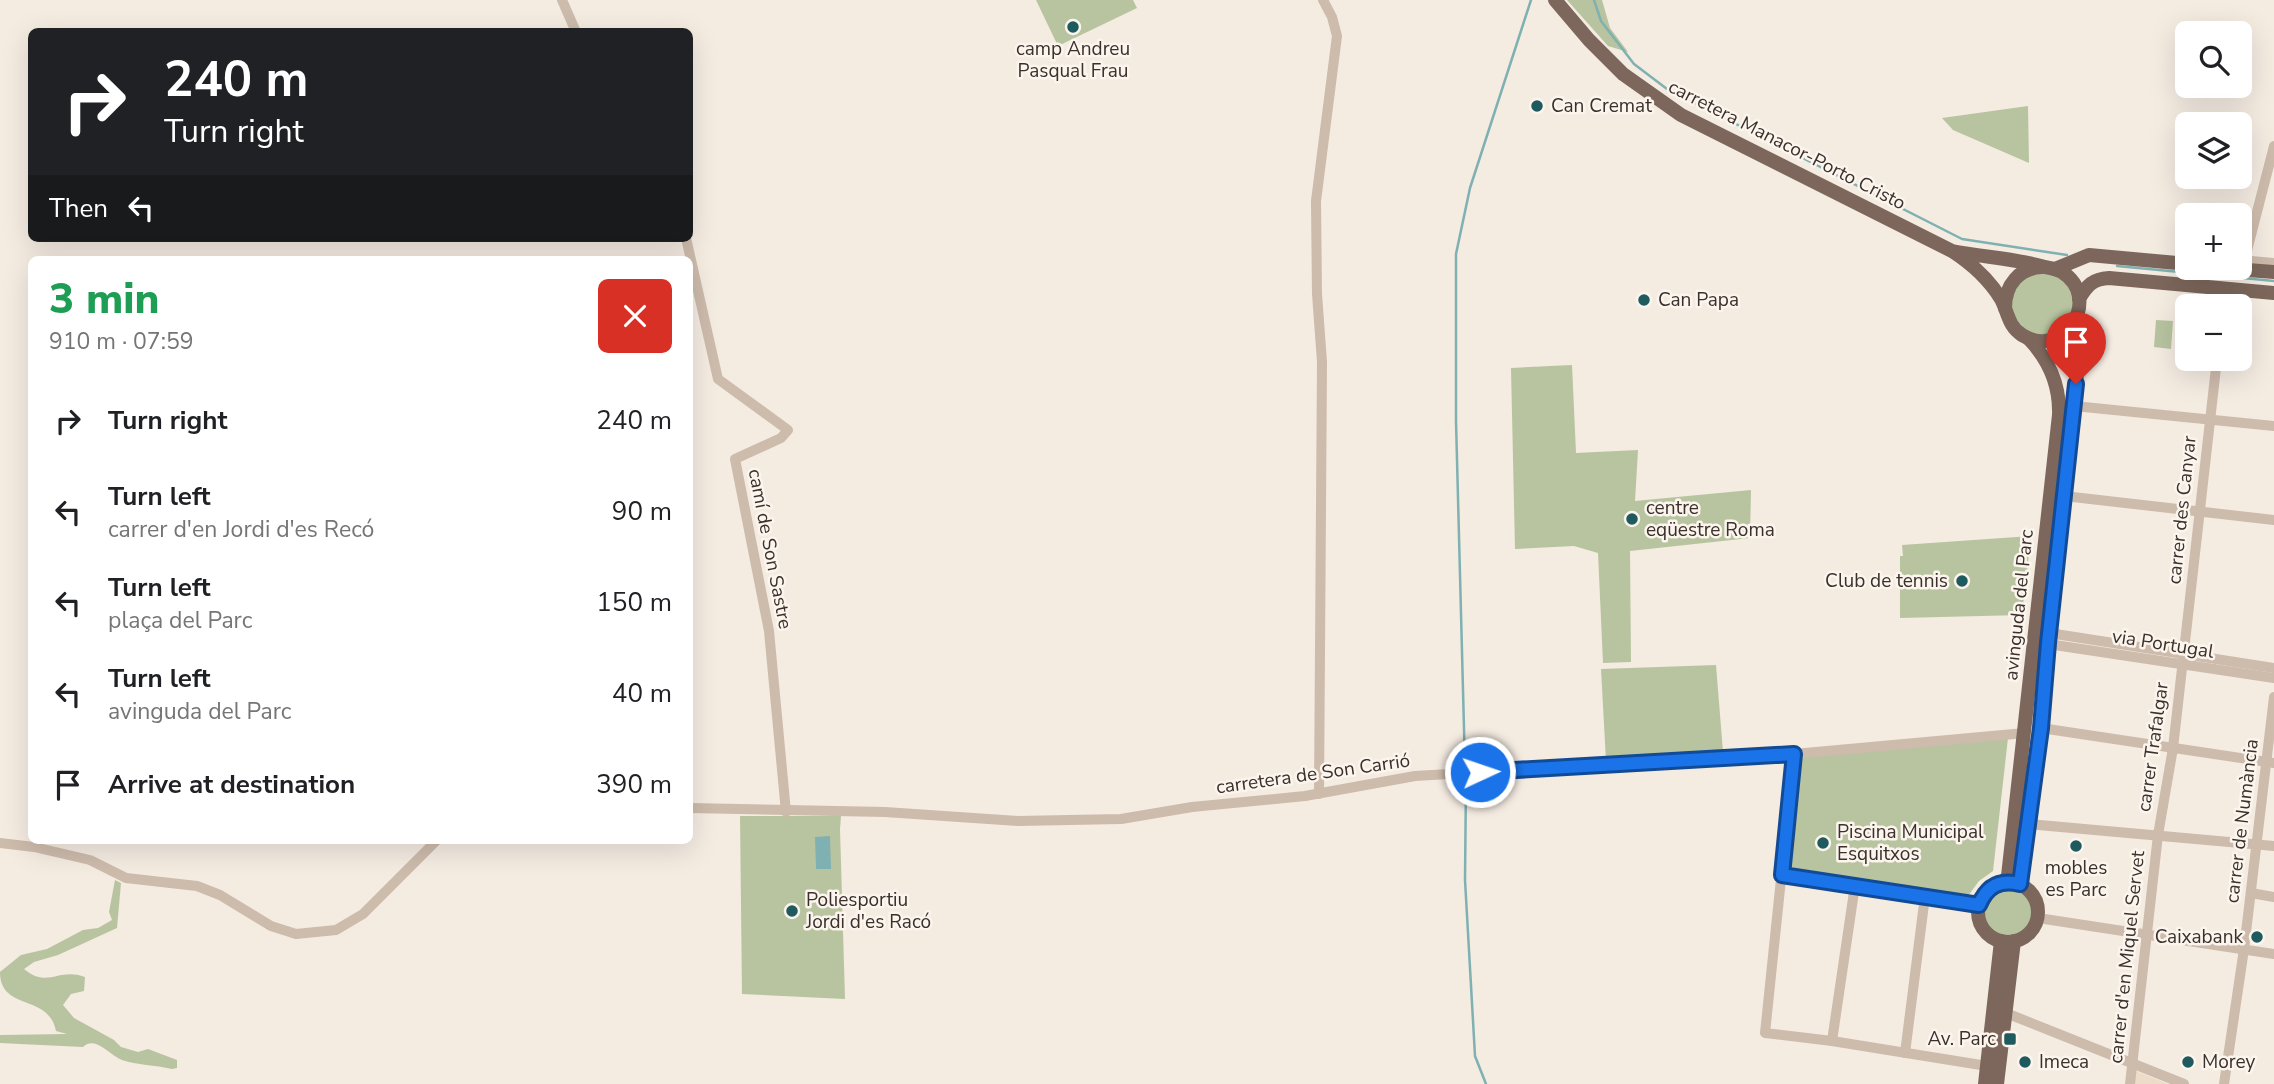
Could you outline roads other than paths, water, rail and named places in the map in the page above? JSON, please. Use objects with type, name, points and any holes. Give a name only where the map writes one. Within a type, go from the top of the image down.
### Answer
[{"type":"main road","name":"carretera Manacor-Porto Cristo","points":[[1555,0],[1608,60],[1630,80],[1664,104],[1752,152],[1952,251]]},
{"type":"main road","points":[[1952,251],[2027,261],[2068,277],[2079,299],[2077,316],[2071,327],[2061,336],[2048,341],[2029,339],[2012,327],[2005,308],[1984,275],[1952,251]]},
{"type":"main road","points":[[2005,308],[2008,287],[2017,276],[2029,269],[2049,268],[2089,255],[2175,263]]},
{"type":"main road","points":[[2252,266],[2274,272]]},
{"type":"main road","points":[[2079,299],[2088,284],[2100,278],[2274,293]]},
{"type":"main road","name":"avinguda del Parc","points":[[2020,884],[2041,728],[2048,638],[2074,406],[2080,340],[2077,316]]},
{"type":"main road","name":"avinguda del Parc","points":[[2004,881],[2008,876],[2025,733],[2059,404],[2052,372],[2029,339]]},
{"type":"main road","points":[[2004,881],[2020,884],[2032,893],[2038,904],[2038,918],[2030,932],[2008,941],[1990,936],[1979,917],[1979,905],[1984,894],[2004,881]]},
{"type":"main road","points":[[1997,1084],[2006,1013],[2008,941]]},
{"type":"main road","points":[[1985,1084],[2008,941]]},
{"type":"street","points":[[562,0],[574,28]]},
{"type":"street","points":[[1319,793],[1322,362],[1317,294],[1316,201],[1337,36],[1332,17],[1323,0]]},
{"type":"street","points":[[2252,227],[2274,146]]},
{"type":"street","points":[[2252,264],[2274,263]]},
{"type":"street","name":"camí de Son Sastre","points":[[693,269],[718,379],[788,430],[780,438],[735,459],[769,631],[786,811]]},
{"type":"street","points":[[2224,294],[2225,289]]},
{"type":"street","name":"carrer des Canyar","points":[[2183,659],[2215,371]]},
{"type":"street","points":[[2074,406],[2274,426]]},
{"type":"street","points":[[2064,496],[2274,520]]},
{"type":"street","name":"via Portugal","points":[[2048,638],[2183,659],[2274,678]]},
{"type":"street","name":"via Portugal","points":[[2183,659],[2274,668]]},
{"type":"street","name":"carrer Trafalgar","points":[[2158,835],[2173,748],[2183,659]]},
{"type":"street","name":"carrer de Numància","points":[[2224,1084],[2244,949],[2255,844],[2270,762],[2274,697]]},
{"type":"street","points":[[2041,728],[2270,762]]},
{"type":"street","name":"carretera de Son Carrió","points":[[693,808],[885,812],[1018,821],[1121,819],[1425,776],[1794,754],[2025,733]]},
{"type":"street","points":[[1794,754],[1765,1033],[1987,1066]]},
{"type":"street","points":[[2028,824],[2274,846]]},
{"type":"street","name":"carrer d'en Miquel Servet","points":[[2130,1084],[2158,835]]},
{"type":"street","points":[[0,843],[34,847],[90,860],[126,878],[197,886],[220,895],[271,926],[296,934],[336,930],[363,914],[433,844]]},
{"type":"street","points":[[1782,875],[1979,905]]},
{"type":"street","points":[[1832,1041],[1855,885]]},
{"type":"street","points":[[2251,894],[2274,897]]},
{"type":"street","points":[[1905,1053],[1925,896]]},
{"type":"street","points":[[2038,918],[2274,954]]},
{"type":"street","points":[[2006,1013],[2184,1084]]},
{"type":"water","points":[[830,836],[831,869],[816,869],[815,837]]},
{"type":"waterway","points":[[1465,767],[1456,421],[1456,254],[1470,188],[1531,0]]},
{"type":"waterway","points":[[1594,0],[1601,21],[1634,64],[1667,89],[1962,239],[2067,255]]},
{"type":"waterway","points":[[2117,266],[2274,281]]},
{"type":"waterway","points":[[1466,780],[1465,880],[1475,1056],[1486,1084]]},
{"type":"place","name":"camp Andreu Pasqual Frau","points":[[1073,27]]},
{"type":"place","name":"Can Cremat","points":[[1537,106]]},
{"type":"place","name":"Can Papa","points":[[1644,300]]},
{"type":"place","name":"centre eqüestre Roma","points":[[1632,519]]},
{"type":"place","name":"Club de tennis","points":[[1962,581]]},
{"type":"place","name":"Piscina Municipal Esquitxos","points":[[1823,843]]},
{"type":"place","name":"mobles es Parc","points":[[2076,846]]},
{"type":"place","name":"Poliesportiu Jordi d'es Racó","points":[[792,911]]},
{"type":"place","name":"Caixabank","points":[[2257,937]]},
{"type":"place","name":"Av. Parc","points":[[2010,1039]]},
{"type":"place","name":"Imeca","points":[[2025,1062]]},
{"type":"place","name":"Morey","points":[[2188,1062]]}]
